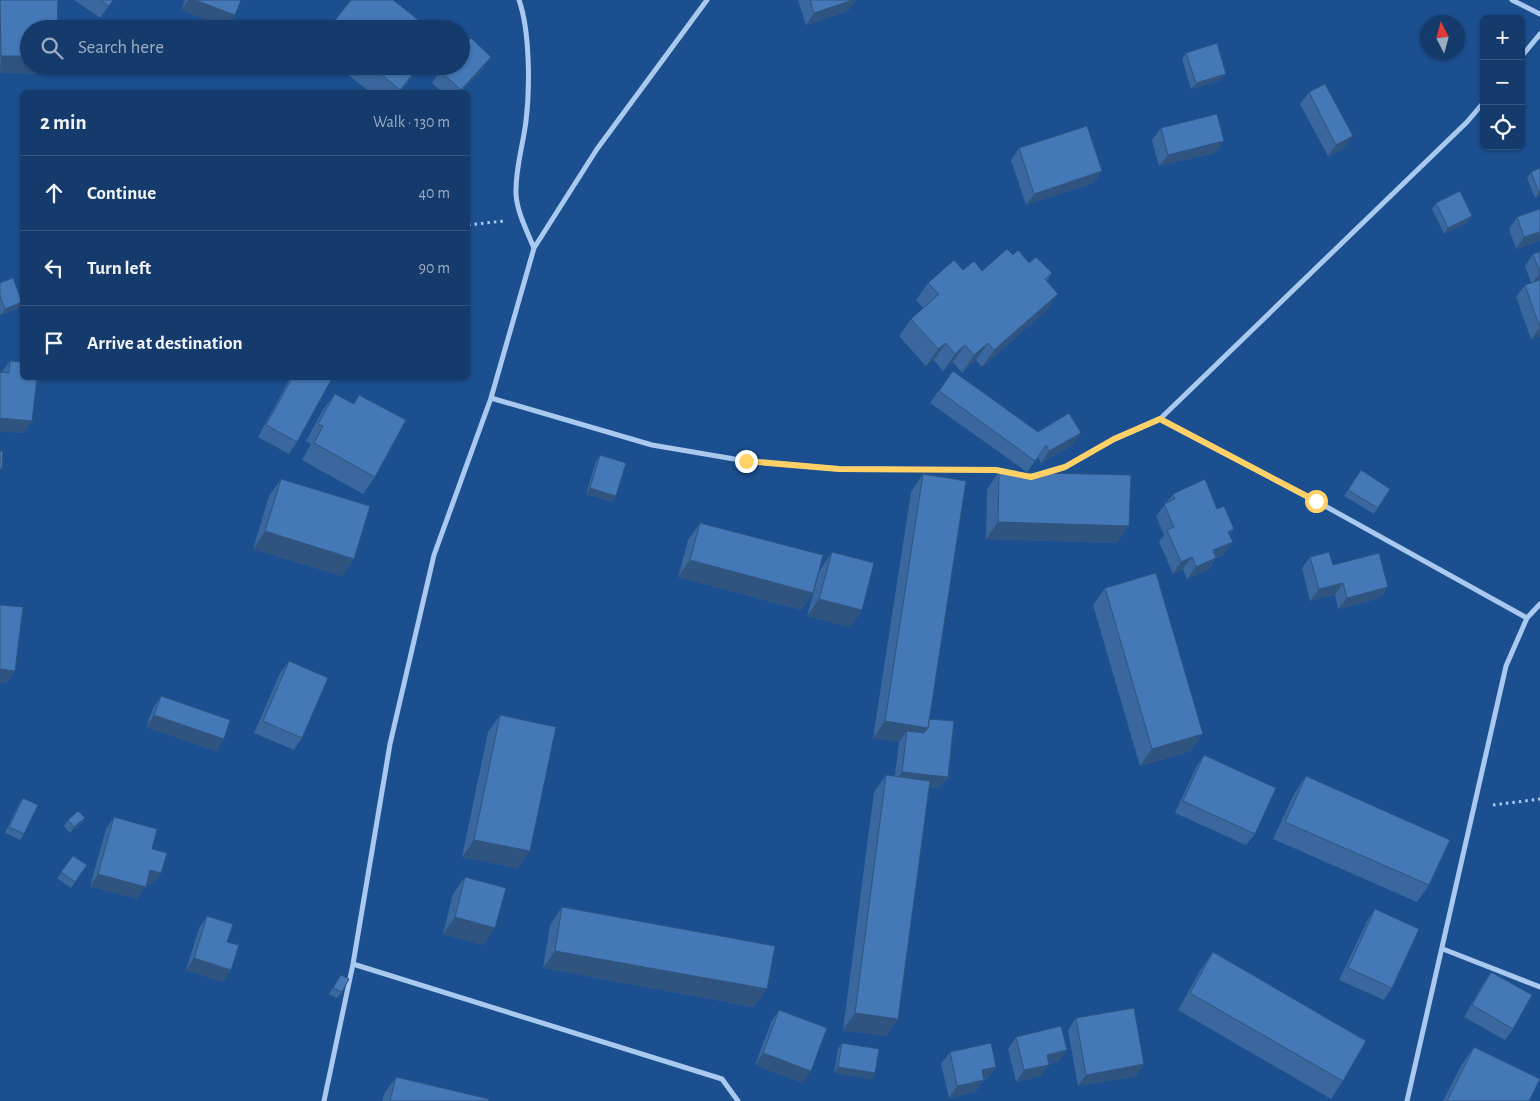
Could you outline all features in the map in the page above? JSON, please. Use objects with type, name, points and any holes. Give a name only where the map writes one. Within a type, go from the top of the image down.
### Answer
[{"type":"street","points":[[519,0],[525,18],[528,92],[526,121],[517,171],[516,195],[522,219],[534,248]]},
{"type":"street","points":[[324,1101],[353,964],[390,744],[434,555],[491,398],[534,248],[596,149],[707,0]]},
{"type":"street","points":[[1512,0],[1540,14]]},
{"type":"street","points":[[1525,51],[1540,34]]},
{"type":"street","points":[[1031,477],[1065,467],[1114,439],[1160,419],[1467,122],[1481,105]]},
{"type":"street","points":[[491,398],[652,445],[746,461],[839,469],[996,470],[1014,474]]},
{"type":"street","points":[[1160,419],[1316,501],[1527,618]]},
{"type":"street","points":[[1407,1101],[1443,949],[1472,807],[1506,666],[1527,618],[1540,604]]},
{"type":"street","points":[[1443,949],[1540,987]]},
{"type":"street","points":[[353,964],[722,1079],[738,1101]]},
{"type":"path","points":[[470,225],[522,219]]},
{"type":"path","points":[[1472,807],[1540,799]]},
{"type":"building","points":[[0,0],[58,0],[57,20],[20,20],[20,56],[1,56]]},
{"type":"building","points":[[100,0],[113,0],[109,6]]},
{"type":"building","points":[[195,0],[241,0],[235,15]]},
{"type":"building","points":[[351,0],[393,0],[419,20],[335,20]]},
{"type":"building","points":[[810,0],[853,0],[814,13]]},
{"type":"building","points":[[470,39],[491,57],[461,90],[444,75],[470,75]]},
{"type":"building","points":[[1217,43],[1226,74],[1196,83],[1186,53]]},
{"type":"building","points":[[382,75],[412,75],[400,90]]},
{"type":"building","points":[[1325,84],[1353,136],[1336,145],[1309,92]]},
{"type":"building","points":[[1217,114],[1224,141],[1168,155],[1161,128]]},
{"type":"building","points":[[1087,126],[1102,171],[1034,194],[1019,148]]},
{"type":"building","points":[[1540,168],[1540,191],[1539,192],[1531,172]]},
{"type":"building","points":[[1460,191],[1472,216],[1448,228],[1436,203]]},
{"type":"building","points":[[1540,209],[1540,232],[1524,237],[1517,217]]},
{"type":"building","points":[[1007,249],[1013,255],[1018,250],[1029,263],[1036,257],[1052,273],[1045,279],[1058,294],[994,350],[988,343],[974,355],[965,345],[955,354],[946,343],[938,349],[911,319],[939,294],[928,283],[954,260],[963,270],[974,261],[982,271]]},
{"type":"building","points":[[1540,252],[1540,273],[1533,254]]},
{"type":"building","points":[[13,278],[20,297],[20,303],[5,309],[0,296],[0,283]]},
{"type":"building","points":[[1540,280],[1540,328],[1525,285]]},
{"type":"building","points":[[10,361],[20,362],[20,380],[37,380],[32,421],[0,418],[0,372],[9,373]]},
{"type":"building","points":[[953,371],[1038,432],[1069,413],[1081,433],[1049,451],[1046,445],[1035,461],[939,391]]},
{"type":"building","points":[[291,380],[331,380],[297,442],[266,425]]},
{"type":"building","points":[[335,394],[354,404],[359,395],[406,420],[375,477],[314,443],[323,426],[318,424]]},
{"type":"building","points":[[0,451],[3,451],[2,469],[0,469]]},
{"type":"building","points":[[600,455],[626,463],[616,496],[590,488]]},
{"type":"building","points":[[1361,470],[1390,489],[1378,508],[1348,490]]},
{"type":"building","points":[[999,472],[1131,475],[1129,526],[998,522]]},
{"type":"building","points":[[923,474],[966,481],[928,728],[885,721]]},
{"type":"building","points":[[281,479],[370,506],[354,559],[265,531]]},
{"type":"building","points":[[1205,479],[1217,509],[1224,506],[1234,529],[1228,532],[1233,542],[1213,550],[1216,558],[1196,567],[1192,557],[1181,562],[1167,530],[1174,527],[1164,504],[1175,499],[1173,494]]},
{"type":"building","points":[[700,523],[823,555],[813,593],[690,560]]},
{"type":"building","points":[[832,552],[874,563],[862,610],[819,599]]},
{"type":"building","points":[[1329,552],[1333,565],[1379,553],[1388,587],[1347,598],[1343,583],[1319,589],[1310,557]]},
{"type":"building","points":[[1156,573],[1203,734],[1152,749],[1105,588]]},
{"type":"building","points":[[0,605],[23,607],[15,671],[0,669]]},
{"type":"building","points":[[289,661],[328,678],[302,738],[263,721]]},
{"type":"building","points":[[161,696],[230,720],[224,739],[154,715]]},
{"type":"building","points":[[500,715],[556,727],[530,851],[474,840]]},
{"type":"building","points":[[929,719],[954,721],[948,777],[902,772],[907,731],[924,733],[928,728]]},
{"type":"building","points":[[1204,755],[1276,788],[1255,834],[1183,801]]},
{"type":"building","points":[[886,775],[930,781],[898,1019],[855,1013]]},
{"type":"building","points":[[1306,776],[1450,840],[1429,885],[1285,822]]},
{"type":"building","points":[[23,798],[38,805],[24,834],[9,827]]},
{"type":"building","points":[[78,811],[85,818],[74,827],[68,820]]},
{"type":"building","points":[[114,817],[157,829],[152,849],[167,853],[161,873],[150,870],[146,887],[98,874]]},
{"type":"building","points":[[73,856],[87,865],[75,882],[61,872]]},
{"type":"building","points":[[465,877],[506,888],[495,928],[455,917]]},
{"type":"building","points":[[562,907],[775,946],[767,989],[555,951]]},
{"type":"building","points":[[1375,909],[1419,929],[1392,988],[1348,968]]},
{"type":"building","points":[[207,916],[233,924],[227,942],[239,945],[231,970],[194,958]]},
{"type":"building","points":[[1213,952],[1366,1041],[1343,1081],[1190,993]]},
{"type":"building","points":[[1491,972],[1532,995],[1513,1029],[1472,1005]]},
{"type":"building","points":[[341,975],[349,979],[342,992],[333,988]]},
{"type":"building","points":[[1134,1008],[1144,1064],[1086,1075],[1076,1018]]},
{"type":"building","points":[[779,1010],[827,1028],[811,1071],[763,1053]]},
{"type":"building","points":[[1061,1026],[1067,1050],[1047,1055],[1049,1065],[1024,1070],[1016,1037]]},
{"type":"building","points":[[842,1043],[879,1049],[875,1073],[838,1067]]},
{"type":"building","points":[[991,1043],[996,1067],[982,1070],[984,1080],[957,1086],[950,1052]]},
{"type":"building","points":[[1474,1047],[1540,1079],[1529,1101],[1447,1101]]},
{"type":"building","points":[[396,1077],[489,1099],[488,1101],[390,1101]]},
{"type":"route","points":[[746,461],[839,469],[996,470],[1031,477],[1065,467],[1114,439],[1160,419],[1316,501]]}]
